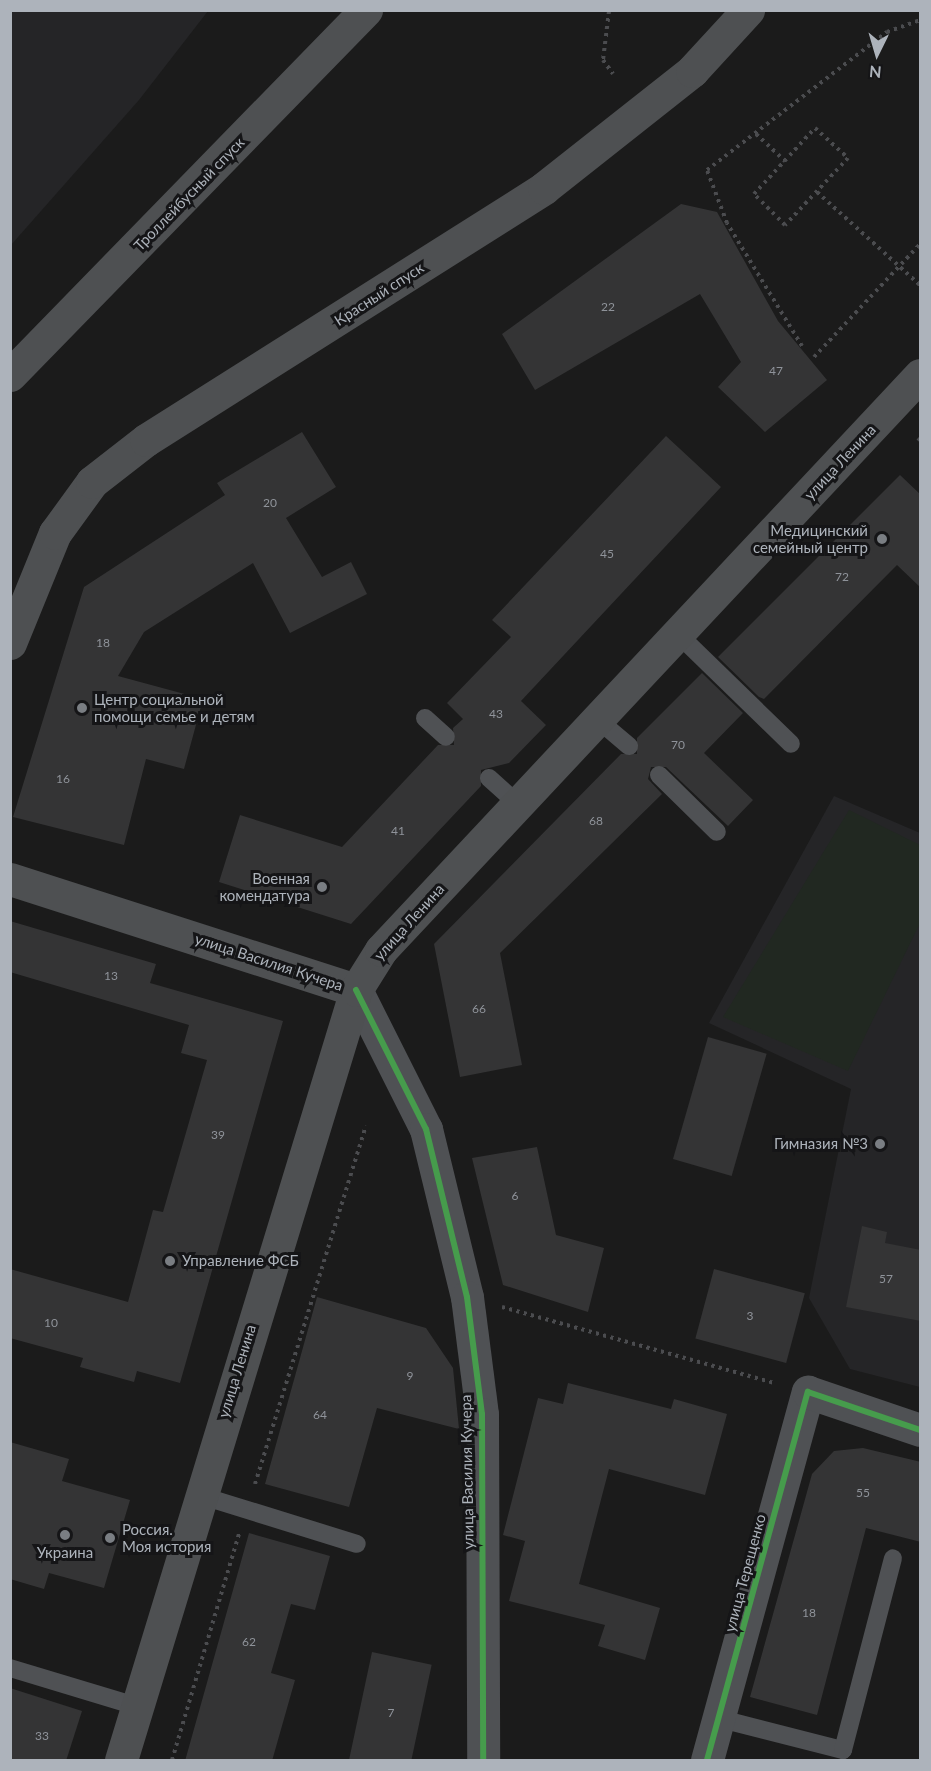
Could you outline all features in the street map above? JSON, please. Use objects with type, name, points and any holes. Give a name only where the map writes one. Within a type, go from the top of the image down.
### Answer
[{"type":"main road","name":"Троллейбусный спуск","points":[[10,375],[366,10]]},
{"type":"main road","name":"Красный спуск","points":[[10,643],[28,588],[55,533],[92,482],[146,440],[544,188],[692,71],[748,10]]},
{"type":"main road","name":"улица Ленина","points":[[121,1761],[199,1496],[356,990],[381,950],[921,375]]},
{"type":"main road","name":"улица Василия Кучера","points":[[10,879],[356,990]]},
{"type":"street","name":"улица Василия Кучера","points":[[356,990],[426,1129],[467,1297],[482,1414],[483,1761]]},
{"type":"street","points":[[807,1392],[921,1430]]},
{"type":"street","name":"улица Терещенко","points":[[706,1761],[807,1392]]},
{"type":"lane","points":[[679,635],[791,744]]},
{"type":"lane","points":[[425,718],[446,737]]},
{"type":"lane","points":[[589,728],[629,746]]},
{"type":"lane","points":[[659,775],[717,832]]},
{"type":"lane","points":[[489,778],[518,804]]},
{"type":"lane","points":[[199,1496],[357,1544]]},
{"type":"lane","points":[[717,1718],[842,1755],[893,1558]]},
{"type":"lane","points":[[10,1668],[136,1706]]},
{"type":"path","points":[[609,11],[603,60],[613,74]]},
{"type":"path","points":[[802,346],[727,223],[707,170],[887,32],[921,20]]},
{"type":"path","points":[[815,128],[848,158],[817,192],[785,225],[754,194],[815,128]]},
{"type":"path","points":[[756,134],[785,161]]},
{"type":"path","points":[[817,192],[921,285]]},
{"type":"path","points":[[814,357],[921,244]]},
{"type":"path","points":[[172,1761],[247,1509],[366,1126]]},
{"type":"path","points":[[467,1297],[807,1392]]},
{"type":"shaded area","points":[[11,10],[208,11],[139,100],[11,245]]},
{"type":"shaded area","name":"Гимназия №3","points":[[834,796],[920,833],[920,1387],[850,1369],[809,1298],[851,1089],[709,1023]]},
{"type":"shaded area","points":[[849,810],[920,845],[920,923],[848,1071],[723,1017]]},
{"type":"building","points":[[681,204],[717,212],[778,321],[827,380],[765,432],[718,387],[741,362],[700,294],[535,390],[502,334]]},
{"type":"building","points":[[302,432],[336,487],[286,518],[322,577],[351,562],[367,594],[290,633],[253,563],[144,632],[118,676],[203,699],[184,769],[146,759],[124,845],[13,817],[84,587],[225,495],[217,483]]},
{"type":"building","points":[[666,436],[721,487],[521,701],[546,725],[509,763],[481,770],[481,786],[351,924],[219,882],[240,815],[342,847],[438,745],[454,745],[453,728],[463,719],[447,703],[511,637],[492,620]]},
{"type":"building","points":[[900,475],[921,495],[921,588],[897,565],[764,699],[759,697],[718,657]]},
{"type":"building","points":[[702,673],[743,713],[704,753],[753,800],[728,826],[666,767],[651,767],[648,779],[662,794],[500,953],[522,1065],[460,1077],[434,944],[621,754],[637,754],[637,738]]},
{"type":"building","points":[[10,921],[156,964],[150,983],[283,1021],[180,1383],[137,1371],[134,1382],[80,1367],[83,1358],[10,1338],[10,1269],[128,1302],[153,1210],[163,1212],[207,1060],[181,1053],[189,1025],[10,972]]},
{"type":"building","points":[[708,1037],[767,1054],[732,1176],[673,1159]]},
{"type":"building","points":[[537,1147],[556,1235],[604,1248],[588,1312],[503,1285],[472,1158]]},
{"type":"building","points":[[862,1226],[887,1232],[885,1243],[921,1250],[921,1321],[846,1307]]},
{"type":"building","points":[[714,1269],[805,1293],[786,1363],[695,1339]]},
{"type":"building","points":[[317,1297],[426,1328],[453,1368],[459,1429],[377,1408],[349,1507],[265,1484]]},
{"type":"building","points":[[568,1383],[671,1409],[674,1399],[727,1414],[705,1495],[609,1469],[579,1584],[660,1608],[645,1660],[598,1646],[605,1625],[509,1601],[525,1541],[503,1535],[538,1398],[563,1404]]},
{"type":"building","name":"Украина","points":[[10,1442],[69,1459],[62,1481],[130,1500],[104,1588],[49,1573],[44,1589],[10,1579]]},
{"type":"building","points":[[863,1448],[921,1462],[921,1542],[866,1528],[817,1715],[750,1697],[812,1474],[834,1451]]},
{"type":"building","points":[[249,1533],[330,1556],[315,1610],[291,1604],[271,1673],[295,1680],[272,1761],[185,1761]]},
{"type":"building","points":[[372,1652],[432,1665],[411,1760],[349,1760]]},
{"type":"building","points":[[10,1688],[82,1711],[66,1761],[10,1761]]},
{"type":"cycle path","points":[[356,990],[426,1129],[467,1297],[482,1414],[483,1760]]},
{"type":"cycle path","points":[[707,1760],[808,1392],[920,1430]]},
{"type":"place","name":"Медицинский семейный центр","points":[[882,539]]},
{"type":"place","name":"Центр социальной помощи семье и детям","points":[[82,708]]},
{"type":"place","name":"Военная комендатура","points":[[322,887]]},
{"type":"place","name":"Гимназия №3","points":[[880,1144]]},
{"type":"place","name":"Управление ФСБ","points":[[170,1261]]},
{"type":"place","name":"Украина","points":[[65,1535]]},
{"type":"place","name":"Россия. Моя история","points":[[110,1538]]}]
